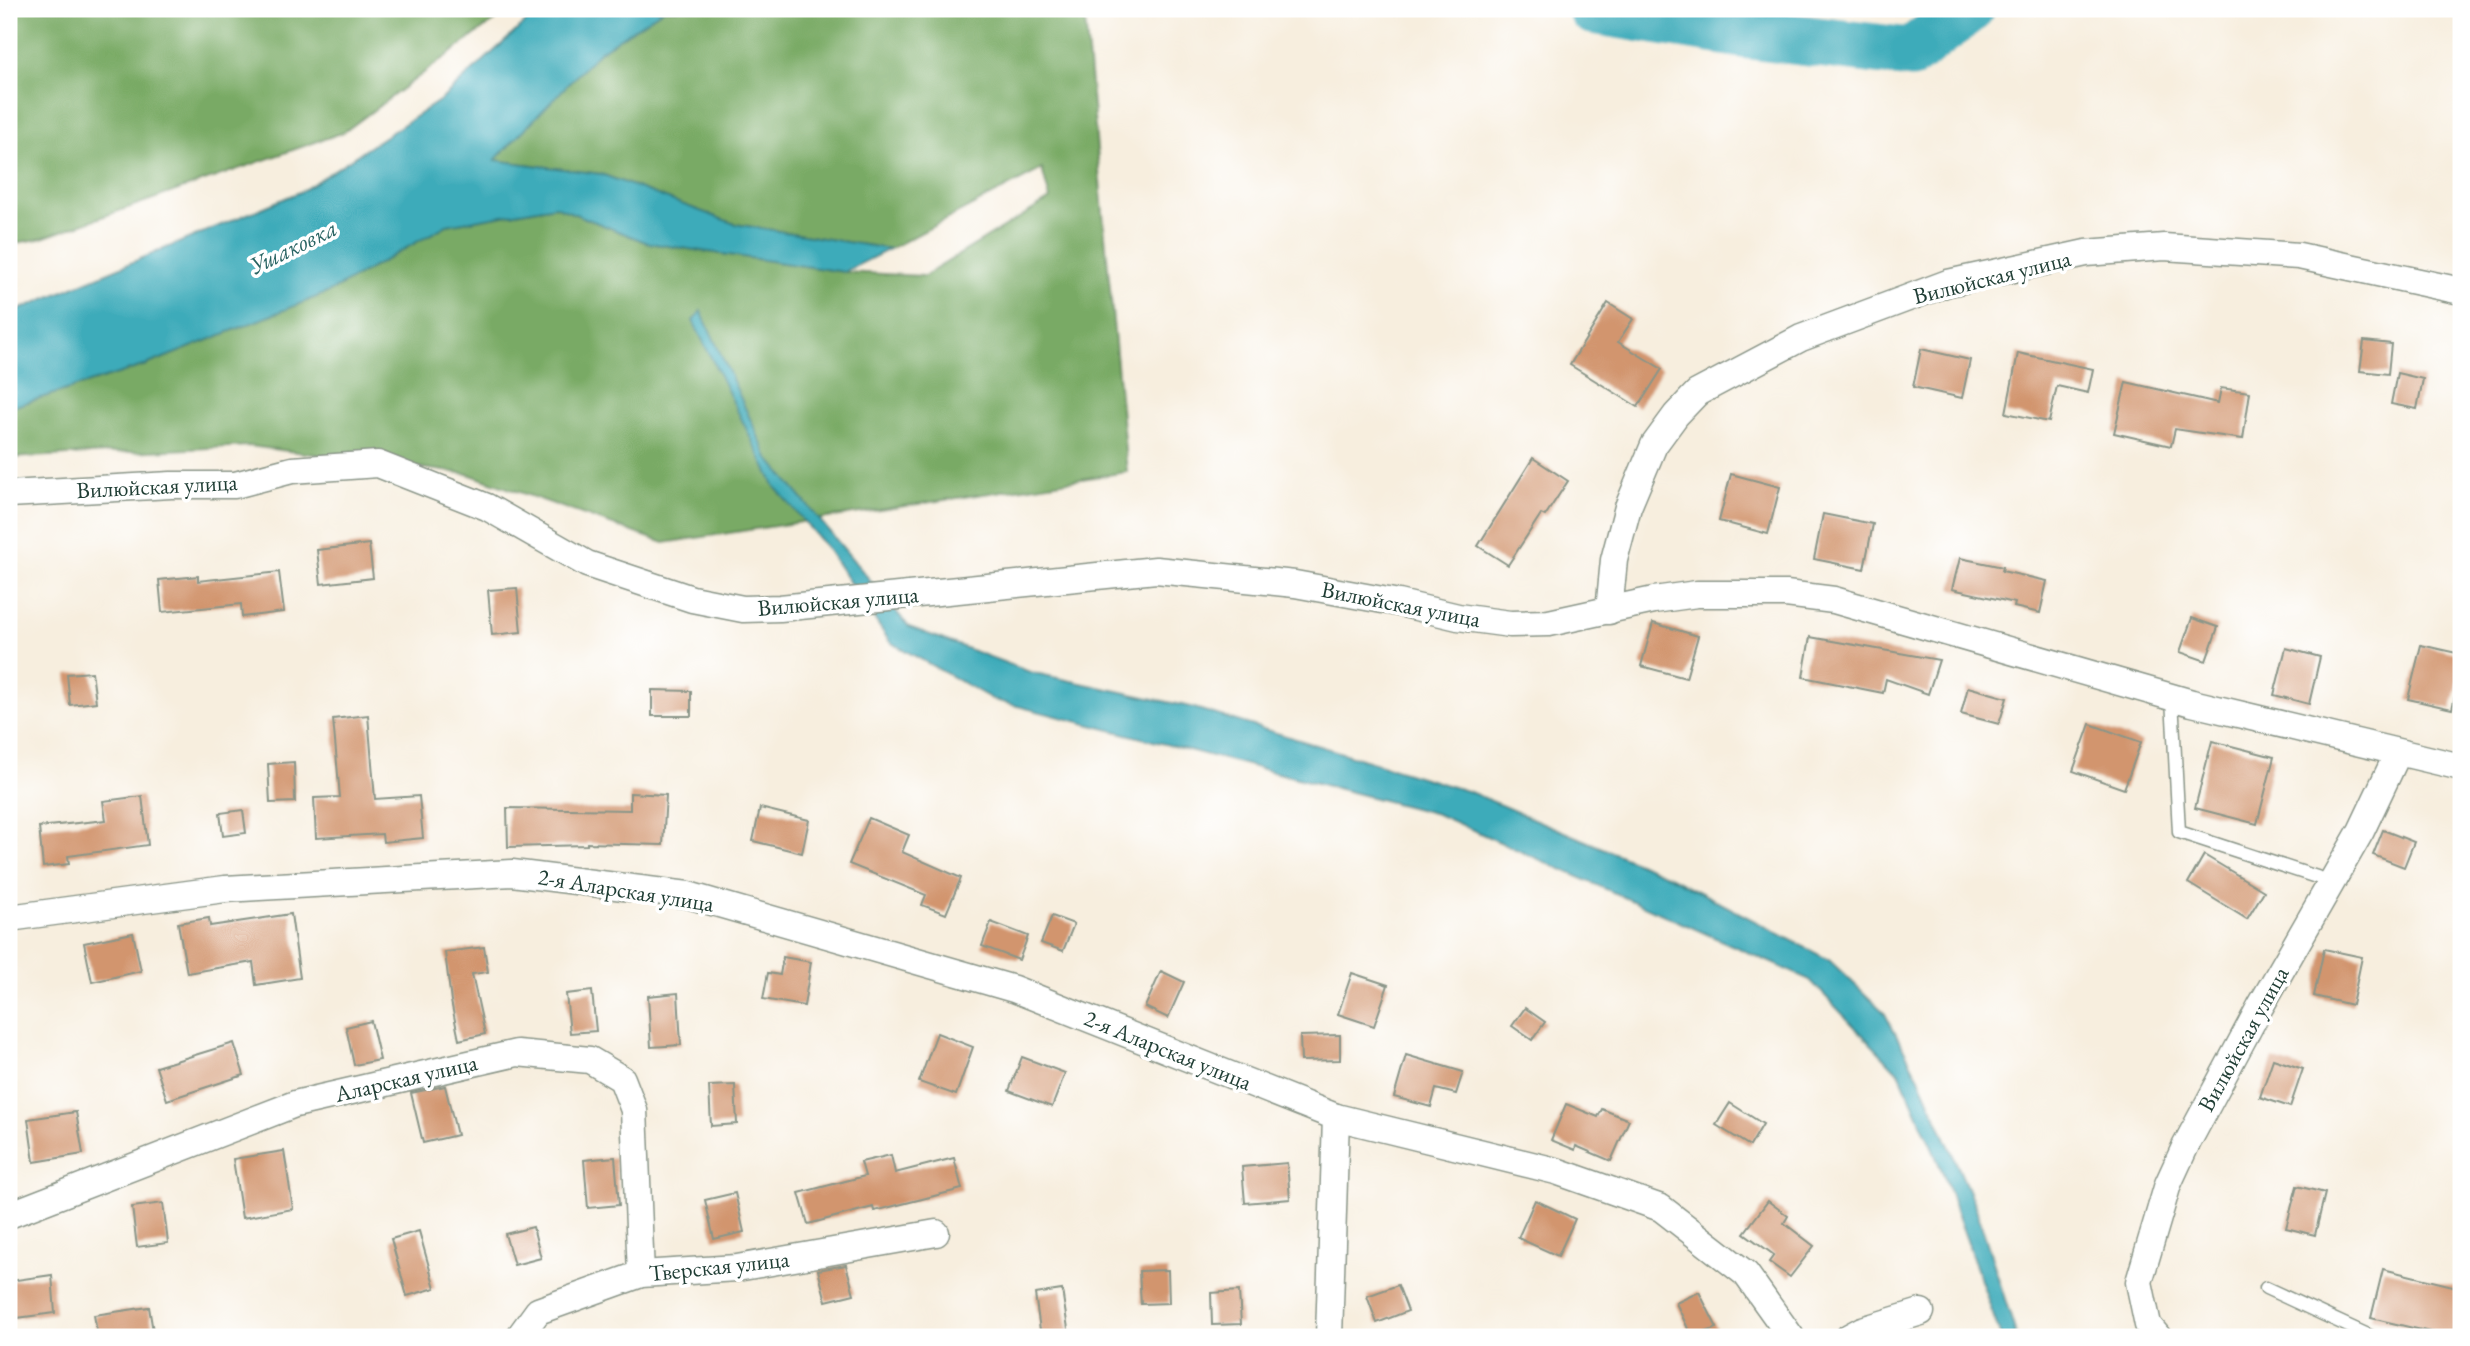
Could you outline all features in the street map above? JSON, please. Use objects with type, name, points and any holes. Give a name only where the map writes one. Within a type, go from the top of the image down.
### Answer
[{"type":"street","name":"Вилюйская улица","points":[[1609,611],[1614,560],[1628,507],[1654,445],[1676,415],[1697,393],[1801,338],[1948,283],[2086,253],[2151,248],[2299,257],[2461,291]]},
{"type":"street","name":"Вилюйская улица","points":[[9,494],[171,485],[235,485],[292,470],[378,464],[486,507],[587,564],[692,600],[743,609],[780,608],[1156,570],[1295,583],[1458,617],[1510,624],[1549,623],[1654,600],[1697,594],[1786,594],[1834,600],[2172,698],[2461,766]]},
{"type":"street","name":"Вилюйская улица","points":[[2158,1337],[2148,1325],[2138,1282],[2168,1184],[2185,1146],[2253,1019],[2361,831],[2398,753]]},
{"type":"street","name":"2-я Аларская улица","points":[[9,918],[225,889],[512,873],[680,894],[1014,989],[1336,1117],[1556,1171],[1661,1208],[1746,1273],[1791,1337]]},
{"type":"street","name":"Аларская улица","points":[[9,1215],[295,1104],[517,1053],[529,1054],[590,1060],[622,1079],[634,1110],[640,1274]]},
{"type":"street","points":[[1329,1337],[1336,1117]]},
{"type":"street","name":"Тверская улица","points":[[519,1337],[538,1311],[640,1274],[737,1269],[936,1233]]},
{"type":"street","points":[[1849,1337],[1862,1330],[1921,1312]]},
{"type":"lane","points":[[2172,698],[2179,832],[2332,882]]},
{"type":"lane","points":[[2266,1288],[2372,1337]]},
{"type":"green space","points":[[9,9],[510,9],[344,132],[39,239],[9,244]]},
{"type":"green space","points":[[664,9],[1084,9],[1127,472],[664,543],[468,474],[249,446],[9,458],[9,408],[146,365],[329,292],[447,225],[555,206],[648,243],[844,272],[924,276],[1050,199],[1042,169],[890,249],[735,224],[601,174],[494,160],[599,52]]},
{"type":"water","points":[[540,9],[664,9],[599,52],[495,160],[601,174],[735,224],[890,249],[844,272],[648,243],[555,206],[447,225],[329,292],[146,365],[9,408],[9,314],[302,191],[442,99]]},
{"type":"water","points":[[701,311],[768,458],[909,627],[1030,672],[1191,707],[1470,792],[1671,877],[1829,960],[1884,1012],[1921,1082],[1976,1208],[2017,1337],[2001,1337],[1943,1173],[1900,1074],[1810,980],[1437,814],[994,700],[890,642],[825,546],[775,487],[693,321]]},
{"type":"building","points":[[1608,303],[1633,319],[1618,342],[1662,369],[1638,407],[1570,365]]},
{"type":"building","points":[[2364,341],[2391,344],[2388,374],[2360,371]]},
{"type":"building","points":[[1921,349],[1970,360],[1962,398],[1913,387]]},
{"type":"building","points":[[2018,353],[2093,369],[2088,393],[2057,386],[2049,422],[2006,413]]},
{"type":"building","points":[[2397,373],[2423,379],[2417,409],[2391,404]]},
{"type":"building","points":[[2126,382],[2218,403],[2221,388],[2250,392],[2243,439],[2175,429],[2171,446],[2114,433]]},
{"type":"building","points":[[1533,458],[1568,481],[1545,516],[1541,514],[1508,565],[1478,546]]},
{"type":"building","points":[[1731,474],[1780,487],[1768,534],[1719,521]]},
{"type":"building","points":[[1823,514],[1873,524],[1864,569],[1814,559]]},
{"type":"building","points":[[369,544],[373,578],[321,584],[317,550]]},
{"type":"building","points":[[1960,558],[2003,567],[2002,571],[2047,581],[2040,613],[2014,607],[2015,603],[1952,589]]},
{"type":"building","points":[[279,572],[284,612],[242,617],[241,604],[162,612],[159,580],[198,576],[198,581]]},
{"type":"building","points":[[517,588],[521,632],[492,635],[488,590]]},
{"type":"building","points":[[2192,618],[2218,627],[2206,661],[2180,652]]},
{"type":"building","points":[[1653,623],[1698,636],[1686,678],[1641,666]]},
{"type":"building","points":[[1810,637],[1939,660],[1928,694],[1886,679],[1883,693],[1803,677]]},
{"type":"building","points":[[2421,645],[2461,654],[2461,670],[2452,709],[2408,699]]},
{"type":"building","points":[[2286,648],[2320,657],[2309,704],[2274,695]]},
{"type":"building","points":[[92,672],[96,702],[70,705],[67,674]]},
{"type":"building","points":[[1968,687],[2007,698],[1999,724],[1961,714]]},
{"type":"building","points":[[652,690],[691,691],[691,716],[652,716]]},
{"type":"building","points":[[368,715],[375,799],[419,796],[423,838],[383,842],[382,834],[316,838],[314,798],[340,797],[333,719]]},
{"type":"building","points":[[2090,724],[2141,742],[2124,789],[2073,771]]},
{"type":"building","points":[[2212,741],[2274,757],[2257,824],[2195,808]]},
{"type":"building","points":[[294,762],[295,802],[270,803],[268,764]]},
{"type":"building","points":[[630,793],[666,795],[663,845],[587,843],[508,847],[507,808],[630,810]]},
{"type":"building","points":[[142,796],[148,845],[68,856],[69,864],[43,867],[39,827],[106,820],[103,801]]},
{"type":"building","points":[[760,808],[809,820],[802,853],[753,841]]},
{"type":"building","points":[[243,810],[246,833],[223,836],[220,813]]},
{"type":"building","points":[[869,818],[909,835],[902,852],[961,878],[946,914],[922,905],[926,895],[849,864]]},
{"type":"building","points":[[2383,830],[2414,842],[2404,867],[2373,855]]},
{"type":"building","points":[[2204,855],[2264,891],[2247,919],[2188,883]]},
{"type":"building","points":[[291,914],[300,978],[256,985],[253,962],[187,973],[178,923],[209,918],[210,926]]},
{"type":"building","points":[[1052,916],[1074,924],[1063,951],[1041,943]]},
{"type":"building","points":[[991,922],[1028,936],[1019,960],[982,946]]},
{"type":"building","points":[[133,933],[141,971],[92,982],[84,943]]},
{"type":"building","points":[[484,947],[488,972],[472,974],[485,1034],[459,1040],[445,952]]},
{"type":"building","points":[[2324,949],[2362,957],[2352,1005],[2314,996]]},
{"type":"building","points":[[783,957],[811,962],[804,1006],[763,999],[768,973],[780,975]]},
{"type":"building","points":[[1161,971],[1184,982],[1168,1018],[1145,1007]]},
{"type":"building","points":[[1352,973],[1388,985],[1374,1026],[1338,1014]]},
{"type":"building","points":[[592,991],[596,1031],[570,1033],[566,994]]},
{"type":"building","points":[[678,993],[681,1045],[651,1047],[648,996]]},
{"type":"building","points":[[1525,1008],[1545,1022],[1532,1040],[1512,1026]]},
{"type":"building","points":[[371,1021],[380,1060],[354,1065],[346,1027]]},
{"type":"building","points":[[937,1033],[973,1047],[956,1095],[919,1082]]},
{"type":"building","points":[[1340,1035],[1340,1060],[1301,1061],[1300,1036]]},
{"type":"building","points":[[234,1043],[244,1075],[167,1100],[156,1067]]},
{"type":"building","points":[[1406,1055],[1463,1072],[1456,1094],[1436,1089],[1431,1107],[1394,1097]]},
{"type":"building","points":[[1022,1057],[1065,1073],[1052,1107],[1009,1091]]},
{"type":"building","points":[[2273,1059],[2303,1069],[2290,1107],[2260,1097]]},
{"type":"building","points":[[735,1085],[737,1124],[711,1126],[709,1086]]},
{"type":"building","points":[[445,1086],[457,1135],[423,1143],[411,1093]]},
{"type":"building","points":[[1730,1103],[1763,1124],[1750,1146],[1716,1125]]},
{"type":"building","points":[[1566,1104],[1598,1117],[1602,1109],[1629,1120],[1611,1161],[1576,1146],[1575,1150],[1551,1140]]},
{"type":"building","points":[[76,1112],[83,1154],[34,1162],[28,1119]]},
{"type":"building","points":[[284,1151],[293,1209],[242,1218],[233,1159]]},
{"type":"building","points":[[891,1155],[895,1173],[954,1158],[962,1189],[874,1211],[873,1207],[808,1224],[799,1193],[865,1176],[861,1162]]},
{"type":"building","points":[[615,1157],[619,1205],[588,1208],[584,1160]]},
{"type":"building","points":[[1287,1163],[1290,1199],[1245,1203],[1242,1167]]},
{"type":"building","points":[[2297,1186],[2325,1193],[2315,1235],[2286,1228]]},
{"type":"building","points":[[735,1193],[744,1232],[714,1239],[705,1200]]},
{"type":"building","points":[[1535,1200],[1575,1219],[1558,1256],[1518,1238]]},
{"type":"building","points":[[1768,1201],[1788,1216],[1784,1223],[1814,1246],[1790,1277],[1769,1262],[1774,1255],[1744,1233]]},
{"type":"building","points":[[163,1203],[168,1243],[137,1247],[132,1207]]},
{"type":"building","points":[[533,1227],[541,1258],[514,1265],[505,1234]]},
{"type":"building","points":[[419,1231],[435,1288],[407,1296],[391,1239]]},
{"type":"building","points":[[846,1265],[854,1294],[826,1301],[818,1270]]},
{"type":"building","points":[[2383,1269],[2461,1288],[2461,1337],[2371,1318]]},
{"type":"building","points":[[1168,1270],[1169,1303],[1141,1304],[1139,1271]]},
{"type":"building","points":[[52,1275],[55,1313],[9,1319],[9,1281]]},
{"type":"building","points":[[1398,1285],[1408,1311],[1377,1323],[1367,1296]]},
{"type":"building","points":[[1062,1290],[1069,1335],[1041,1337],[1035,1294]]},
{"type":"building","points":[[1239,1291],[1241,1324],[1212,1325],[1211,1293]]},
{"type":"building","points":[[1699,1292],[1717,1328],[1692,1337],[1676,1303]]},
{"type":"building","points":[[149,1307],[154,1337],[98,1337],[94,1315]]},
{"type":"waterway","name":"Ушаковка","points":[[1593,9],[1749,34],[1911,53],[1968,9]]}]
